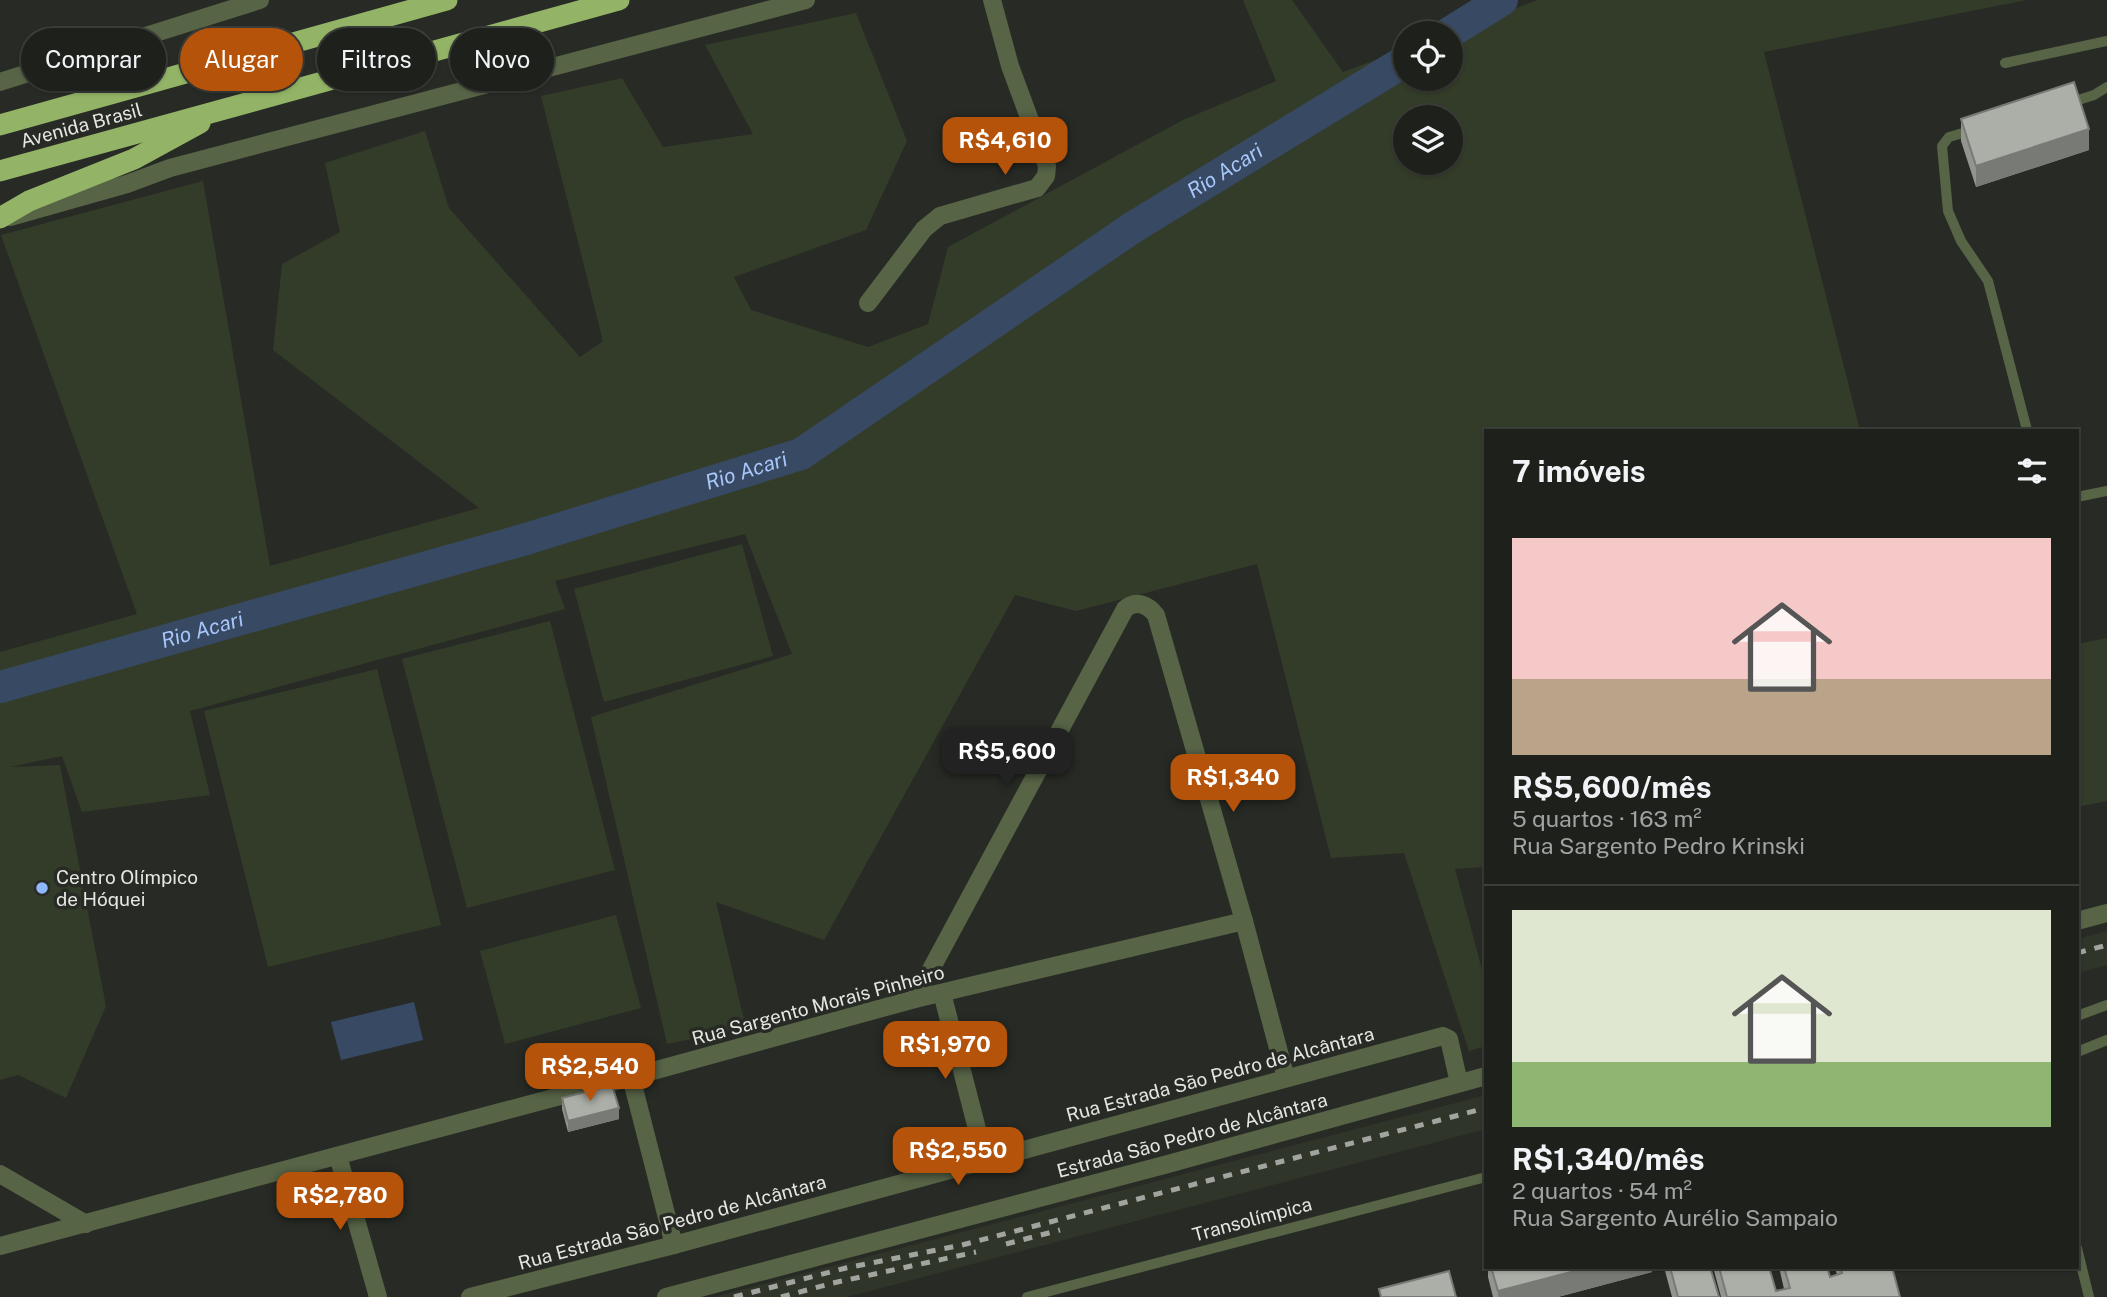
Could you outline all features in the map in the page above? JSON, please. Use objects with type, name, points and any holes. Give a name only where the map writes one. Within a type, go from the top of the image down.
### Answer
[{"type":"highway","name":"Avenida Brasil","points":[[0,125],[447,0]]},
{"type":"highway","name":"Avenida Brasil","points":[[0,171],[618,0]]},
{"type":"highway","points":[[0,219],[37,197],[134,159],[222,110]]},
{"type":"street","points":[[0,82],[224,5],[260,0]]},
{"type":"street","points":[[0,219],[127,184],[170,167],[806,0]]},
{"type":"street","points":[[868,303],[908,247],[940,216],[1037,188],[1046,176],[1046,166],[1010,66],[992,0]]},
{"type":"street","points":[[915,999],[1125,609],[1130,604],[1141,604],[1156,615],[1286,1078]]},
{"type":"street","points":[[2079,921],[2107,914]]},
{"type":"street","name":"Rua Sargento Morais Pinheiro","points":[[0,1246],[915,999],[1244,921]]},
{"type":"street","points":[[942,993],[985,1160]]},
{"type":"street","name":"Rua Estrada São Pedro de Alcântara","points":[[470,1297],[674,1245],[1443,1036],[1449,1039],[1459,1083]]},
{"type":"street","points":[[631,1077],[674,1245]]},
{"type":"street","name":"Estrada São Pedro de Alcântara","points":[[666,1297],[1168,1164],[1484,1077]]},
{"type":"street","points":[[338,1156],[378,1297]]},
{"type":"street","points":[[0,1174],[86,1224]]},
{"type":"lane","points":[[2006,63],[2107,41]]},
{"type":"lane","points":[[2059,106],[2094,95],[2107,87]]},
{"type":"lane","points":[[1986,127],[1943,141],[1948,211],[1957,234],[1988,281],[2027,429]]},
{"type":"lane","points":[[2079,497],[2107,491]]},
{"type":"lane","points":[[2079,1015],[2107,1005]]},
{"type":"lane","points":[[2079,1051],[2107,1040]]},
{"type":"lane","name":"Transolímpica","points":[[1027,1297],[1484,1178]]},
{"type":"lane","points":[[2079,1256],[2089,1297]]},
{"type":"shaded area","points":[[1243,0],[1292,0],[1343,72],[1393,53],[1393,91],[1463,91],[1463,28],[1538,0],[2027,0],[1764,52],[1860,429],[1484,429],[1484,867],[1455,869],[1484,977],[1484,1047],[1469,1051],[1404,853],[1331,858],[1257,564],[1076,611],[1015,595],[824,940],[716,902],[746,1028],[667,1044],[591,717],[792,654],[745,534],[555,581],[565,609],[190,711],[210,795],[82,812],[62,756],[10,767],[60,765],[106,1006],[66,1098],[18,1075],[0,1080],[0,652],[137,614],[1,235],[203,181],[270,566],[479,508],[273,350],[282,264],[340,232],[325,163],[425,131],[449,208],[580,357],[603,341],[541,96],[622,78],[663,147],[753,134],[705,45],[856,13],[907,141],[866,230],[734,277],[751,310],[868,347],[928,324],[948,247],[1183,120],[1276,81]]},
{"type":"shaded area","points":[[742,544],[773,656],[604,702],[574,589]]},
{"type":"shaded area","points":[[550,621],[615,870],[467,908],[402,659]]},
{"type":"shaded area","points":[[2107,638],[2107,801],[2079,807],[2079,644]]},
{"type":"shaded area","points":[[377,669],[441,925],[268,967],[204,711]]},
{"type":"shaded area","points":[[616,915],[641,1008],[505,1044],[480,951]]},
{"type":"shaded area","points":[[2107,931],[2107,965],[2079,972],[2079,938]]},
{"type":"shaded area","points":[[1484,1096],[1484,1130],[847,1297],[714,1297]]},
{"type":"water","points":[[414,1002],[423,1040],[341,1060],[331,1022]]},
{"type":"building","points":[[2074,82],[2089,129],[1976,166],[1961,119]]},
{"type":"building","points":[[612,1085],[619,1108],[568,1121],[562,1098]]},
{"type":"building","points":[[1492,1269],[1582,1269],[1498,1291]]},
{"type":"building","points":[[1671,1269],[1711,1269],[1719,1297],[1678,1297]]},
{"type":"building","points":[[1720,1269],[1770,1269],[1776,1291],[1790,1288],[1785,1269],[1828,1269],[1830,1277],[1842,1273],[1841,1269],[1893,1269],[1900,1297],[1727,1297]]},
{"type":"building","points":[[1449,1271],[1456,1297],[1381,1297],[1379,1289]]},
{"type":"waterway","name":"Rio Acari","points":[[1463,24],[1502,0]]},
{"type":"waterway","name":"Rio Acari","points":[[0,687],[526,539],[801,454],[1132,228],[1393,68]]},
{"type":"railway","points":[[2079,952],[2107,945]]},
{"type":"railway","points":[[734,1297],[846,1268],[962,1245],[1484,1109]]},
{"type":"railway","points":[[1006,1244],[1060,1230]]},
{"type":"railway","points":[[781,1297],[976,1252]]},
{"type":"place","name":"Centro Olímpico de Hóquei","points":[[42,888]]}]
